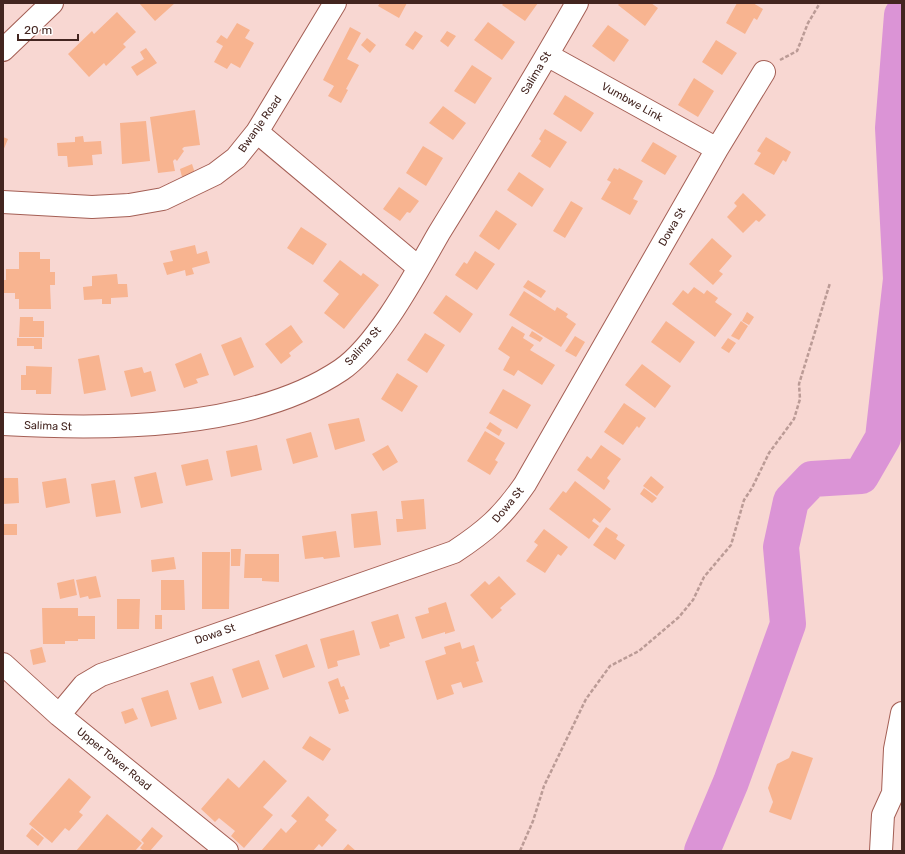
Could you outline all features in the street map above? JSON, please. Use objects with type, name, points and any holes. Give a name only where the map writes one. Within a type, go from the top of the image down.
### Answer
[{"type":"street","points":[[3,50],[52,3]]},
{"type":"street","name":"Bwanje Road","points":[[3,202],[92,207],[129,205],[163,199],[190,187],[220,170],[236,158],[257,132],[335,3]]},
{"type":"street","name":"Salima St","points":[[3,424],[103,427],[168,423],[209,417],[280,400],[317,385],[343,369],[376,335],[419,268],[577,3]]},
{"type":"street","name":"Vumbwe Link","points":[[547,55],[717,149]]},
{"type":"street","name":"Dowa St","points":[[59,715],[84,685],[101,674],[454,552],[478,536],[497,520],[525,484],[717,149],[764,72]]},
{"type":"street","points":[[257,132],[419,268]]},
{"type":"street","name":"Upper Tower Road","points":[[3,664],[59,715],[227,851]]},
{"type":"street","points":[[880,851],[883,815],[893,793],[895,749],[902,713]]},
{"type":"path","points":[[764,72],[781,59],[797,51],[808,23],[820,3]]},
{"type":"path","points":[[520,851],[533,821],[544,786],[586,699],[610,666],[639,651],[679,617],[693,600],[704,577],[731,545],[744,500],[752,488],[768,453],[794,419],[800,399],[799,384],[830,283]]},
{"type":"building","points":[[139,3],[175,3],[155,21]]},
{"type":"building","points":[[380,3],[407,3],[399,18],[378,6]]},
{"type":"building","points":[[504,3],[538,3],[525,21],[502,5]]},
{"type":"building","points":[[620,3],[651,3],[658,8],[645,26],[618,5]]},
{"type":"building","points":[[737,3],[753,3],[763,9],[757,20],[754,18],[745,34],[726,23]]},
{"type":"building","points":[[117,12],[136,32],[123,44],[126,47],[106,66],[104,63],[89,77],[68,54],[92,31],[94,34]]},
{"type":"building","points":[[488,22],[515,42],[502,60],[474,40]]},
{"type":"building","points":[[237,23],[250,30],[245,38],[254,43],[240,68],[231,63],[227,69],[214,62],[223,46],[216,42],[221,35],[227,39]]},
{"type":"building","points":[[608,25],[629,40],[614,62],[592,46]]},
{"type":"building","points":[[350,27],[361,33],[347,59],[359,65],[346,89],[348,90],[341,103],[328,96],[334,86],[323,80]]},
{"type":"building","points":[[415,31],[423,36],[413,50],[405,45]]},
{"type":"building","points":[[447,31],[456,36],[448,47],[440,41]]},
{"type":"building","points":[[367,38],[376,45],[370,53],[361,45]]},
{"type":"building","points":[[716,40],[737,53],[722,75],[702,62]]},
{"type":"building","points":[[146,48],[157,63],[137,76],[131,67],[144,59],[140,52]]},
{"type":"building","points":[[472,65],[492,78],[475,104],[454,91]]},
{"type":"building","points":[[694,78],[714,91],[698,117],[678,105]]},
{"type":"building","points":[[565,95],[594,113],[581,132],[553,114]]},
{"type":"building","points":[[443,106],[466,123],[453,140],[429,123]]},
{"type":"building","points":[[195,110],[200,145],[184,147],[182,149],[184,151],[177,161],[175,159],[173,161],[175,171],[158,173],[150,117]]},
{"type":"building","points":[[146,121],[150,161],[122,164],[120,123]]},
{"type":"building","points":[[545,129],[567,142],[550,168],[531,156],[541,141],[539,139]]},
{"type":"building","points":[[83,136],[84,142],[101,141],[102,154],[92,155],[93,165],[68,167],[67,156],[58,156],[57,143],[75,142],[75,137]]},
{"type":"building","points":[[3,137],[8,139],[3,151]]},
{"type":"building","points":[[766,137],[791,152],[786,162],[783,160],[774,175],[754,164],[761,153],[757,151]]},
{"type":"building","points":[[653,142],[677,156],[665,175],[641,161]]},
{"type":"building","points":[[423,146],[443,158],[426,186],[406,173]]},
{"type":"building","points":[[192,164],[195,173],[182,177],[180,169]]},
{"type":"building","points":[[614,168],[618,170],[619,168],[643,181],[633,199],[638,201],[630,215],[601,199],[611,182],[607,180]]},
{"type":"building","points":[[519,172],[544,189],[532,207],[507,190]]},
{"type":"building","points":[[399,187],[419,201],[410,213],[407,212],[400,221],[383,209]]},
{"type":"building","points":[[743,193],[766,215],[759,222],[756,220],[743,233],[727,217],[737,206],[734,203]]},
{"type":"building","points":[[571,201],[583,208],[565,238],[553,231]]},
{"type":"building","points":[[496,210],[517,224],[499,250],[479,236]]},
{"type":"building","points":[[301,227],[327,244],[313,265],[287,248]]},
{"type":"building","points":[[712,238],[732,256],[719,271],[723,274],[713,285],[689,264]]},
{"type":"building","points":[[195,245],[197,254],[207,251],[210,263],[192,268],[194,274],[186,276],[185,270],[167,275],[163,263],[173,261],[170,251]]},
{"type":"building","points":[[475,251],[495,264],[477,290],[455,275],[464,262],[467,264]]},
{"type":"building","points":[[19,252],[40,252],[40,259],[50,259],[50,272],[55,272],[55,285],[50,285],[51,309],[19,309],[19,299],[15,299],[15,293],[3,293],[3,280],[6,280],[6,269],[19,269]]},
{"type":"building","points":[[340,260],[361,276],[363,273],[379,285],[344,329],[324,313],[339,294],[323,281]]},
{"type":"building","points":[[117,274],[118,284],[127,284],[128,297],[111,298],[111,304],[102,304],[102,299],[84,300],[83,287],[92,286],[92,276]]},
{"type":"building","points":[[528,280],[546,291],[541,298],[523,287]]},
{"type":"building","points":[[694,287],[704,294],[707,290],[718,298],[715,302],[732,314],[715,337],[672,304],[683,290],[688,294]]},
{"type":"building","points":[[524,291],[555,311],[557,307],[568,314],[566,317],[576,324],[561,347],[509,315]]},
{"type":"building","points":[[446,295],[473,314],[460,333],[433,313]]},
{"type":"building","points":[[747,312],[754,317],[749,325],[742,321]]},
{"type":"building","points":[[20,317],[33,317],[33,321],[44,321],[44,337],[19,337]]},
{"type":"building","points":[[666,321],[695,342],[680,363],[651,342]]},
{"type":"building","points":[[741,321],[748,326],[739,340],[731,336]]},
{"type":"building","points":[[291,325],[303,342],[289,353],[291,356],[281,364],[265,344]]},
{"type":"building","points":[[512,326],[525,334],[523,338],[534,345],[530,350],[555,365],[542,385],[518,370],[514,376],[503,370],[510,357],[498,349]]},
{"type":"building","points":[[532,331],[543,338],[540,342],[529,336]]},
{"type":"building","points":[[425,333],[445,345],[427,373],[407,360]]},
{"type":"building","points":[[575,336],[585,342],[576,357],[565,351]]},
{"type":"building","points":[[241,337],[254,367],[234,376],[221,345]]},
{"type":"building","points":[[17,338],[42,338],[42,349],[34,349],[34,346],[17,346]]},
{"type":"building","points":[[728,338],[736,343],[729,353],[721,348]]},
{"type":"building","points":[[201,353],[209,375],[196,379],[198,383],[184,388],[175,364]]},
{"type":"building","points":[[99,355],[106,390],[84,394],[78,359]]},
{"type":"building","points":[[642,364],[671,386],[655,408],[625,385]]},
{"type":"building","points":[[26,366],[52,367],[51,394],[36,394],[36,390],[21,390],[21,375],[26,375]]},
{"type":"building","points":[[142,367],[144,373],[151,371],[156,391],[131,397],[124,371]]},
{"type":"building","points":[[397,373],[418,386],[402,412],[381,399]]},
{"type":"building","points":[[503,389],[531,405],[517,429],[489,413]]},
{"type":"building","points":[[624,403],[646,418],[639,428],[637,426],[623,445],[604,432]]},
{"type":"building","points":[[359,418],[365,441],[335,450],[328,424]]},
{"type":"building","points":[[490,422],[502,430],[499,436],[486,428]]},
{"type":"building","points":[[485,431],[505,443],[495,460],[498,462],[490,475],[467,461]]},
{"type":"building","points":[[311,432],[318,457],[293,464],[286,439]]},
{"type":"building","points":[[257,445],[262,470],[231,477],[226,451]]},
{"type":"building","points":[[388,445],[398,462],[383,471],[372,454]]},
{"type":"building","points":[[601,445],[621,459],[607,478],[610,481],[604,490],[577,470],[587,456],[591,459]]},
{"type":"building","points":[[208,459],[213,480],[186,486],[181,465]]},
{"type":"building","points":[[156,472],[163,503],[141,508],[134,477]]},
{"type":"building","points":[[651,476],[664,487],[657,496],[643,486]]},
{"type":"building","points":[[3,478],[18,478],[19,503],[3,504]]},
{"type":"building","points":[[66,478],[70,503],[46,508],[42,482]]},
{"type":"building","points":[[115,480],[121,513],[96,517],[91,484]]},
{"type":"building","points":[[575,481],[611,509],[600,523],[594,518],[592,521],[599,526],[589,539],[549,509],[563,491],[566,493]]},
{"type":"building","points":[[644,488],[657,498],[652,503],[640,494]]},
{"type":"building","points":[[424,499],[426,529],[397,532],[396,519],[403,519],[401,501]]},
{"type":"building","points":[[377,511],[381,545],[354,548],[351,514]]},
{"type":"building","points":[[3,524],[17,524],[17,535],[3,535]]},
{"type":"building","points":[[606,527],[618,535],[616,539],[625,545],[615,560],[593,545]]},
{"type":"building","points":[[544,529],[568,547],[561,556],[558,554],[545,573],[526,561],[538,545],[534,542]]},
{"type":"building","points":[[336,531],[340,557],[305,559],[302,536]]},
{"type":"building","points":[[231,549],[241,549],[240,566],[231,566]]},
{"type":"building","points":[[202,552],[230,552],[229,609],[202,609]]},
{"type":"building","points":[[245,554],[279,554],[279,582],[262,581],[262,578],[244,578]]},
{"type":"building","points":[[174,557],[176,569],[152,572],[151,560]]},
{"type":"building","points":[[96,576],[101,597],[89,599],[88,596],[80,598],[76,580]]},
{"type":"building","points":[[499,576],[516,594],[500,608],[502,610],[492,619],[470,595],[485,581],[489,585]]},
{"type":"building","points":[[74,579],[77,595],[60,599],[57,583]]},
{"type":"building","points":[[161,580],[184,580],[185,610],[161,610]]},
{"type":"building","points":[[117,599],[140,599],[139,629],[117,629]]},
{"type":"building","points":[[446,602],[455,631],[445,634],[445,632],[422,639],[415,617],[429,613],[428,608]]},
{"type":"building","points":[[42,608],[78,608],[78,616],[95,616],[95,639],[65,641],[65,644],[43,644]]},
{"type":"building","points":[[398,614],[405,638],[389,643],[390,646],[380,649],[371,622]]},
{"type":"building","points":[[155,615],[162,615],[162,629],[155,629]]},
{"type":"building","points":[[354,630],[360,655],[337,661],[338,666],[328,669],[320,639]]},
{"type":"building","points":[[460,642],[462,649],[474,645],[479,661],[476,662],[483,682],[463,688],[461,682],[451,685],[454,694],[437,700],[425,661],[446,654],[444,647]]},
{"type":"building","points":[[307,644],[315,667],[283,678],[275,655]]},
{"type":"building","points":[[42,647],[46,662],[33,665],[30,650]]},
{"type":"building","points":[[259,660],[269,689],[242,698],[232,669]]},
{"type":"building","points":[[213,676],[222,703],[199,710],[190,683]]},
{"type":"building","points":[[338,678],[341,687],[344,686],[349,699],[345,700],[349,711],[339,714],[328,682]]},
{"type":"building","points":[[168,690],[177,719],[151,727],[141,698]]},
{"type":"building","points":[[133,708],[138,719],[125,724],[121,712]]},
{"type":"building","points":[[310,736],[331,749],[323,761],[302,748]]},
{"type":"building","points":[[792,751],[813,758],[791,820],[769,812],[773,802],[768,788],[777,764],[789,758]]},
{"type":"building","points":[[264,760],[287,781],[263,807],[273,815],[244,848],[231,836],[235,831],[219,818],[215,822],[201,809],[228,778],[239,788]]},
{"type":"building","points":[[69,778],[91,797],[79,812],[83,815],[69,831],[65,828],[52,843],[29,824]]},
{"type":"building","points":[[308,796],[329,815],[325,820],[337,830],[322,847],[319,844],[313,851],[261,851],[281,828],[286,833],[297,821],[291,816]]},
{"type":"building","points":[[107,814],[142,843],[135,851],[76,851]]},
{"type":"building","points":[[152,827],[163,836],[150,851],[144,851],[140,848],[144,843],[141,840]]},
{"type":"building","points":[[32,828],[44,838],[38,846],[26,836]]},
{"type":"building","points":[[348,844],[356,851],[342,851]]},
{"type":"waterway","points":[[702,851],[731,782],[788,624],[781,547],[791,501],[812,479],[861,476],[883,438],[901,279],[893,128],[902,15]]}]
